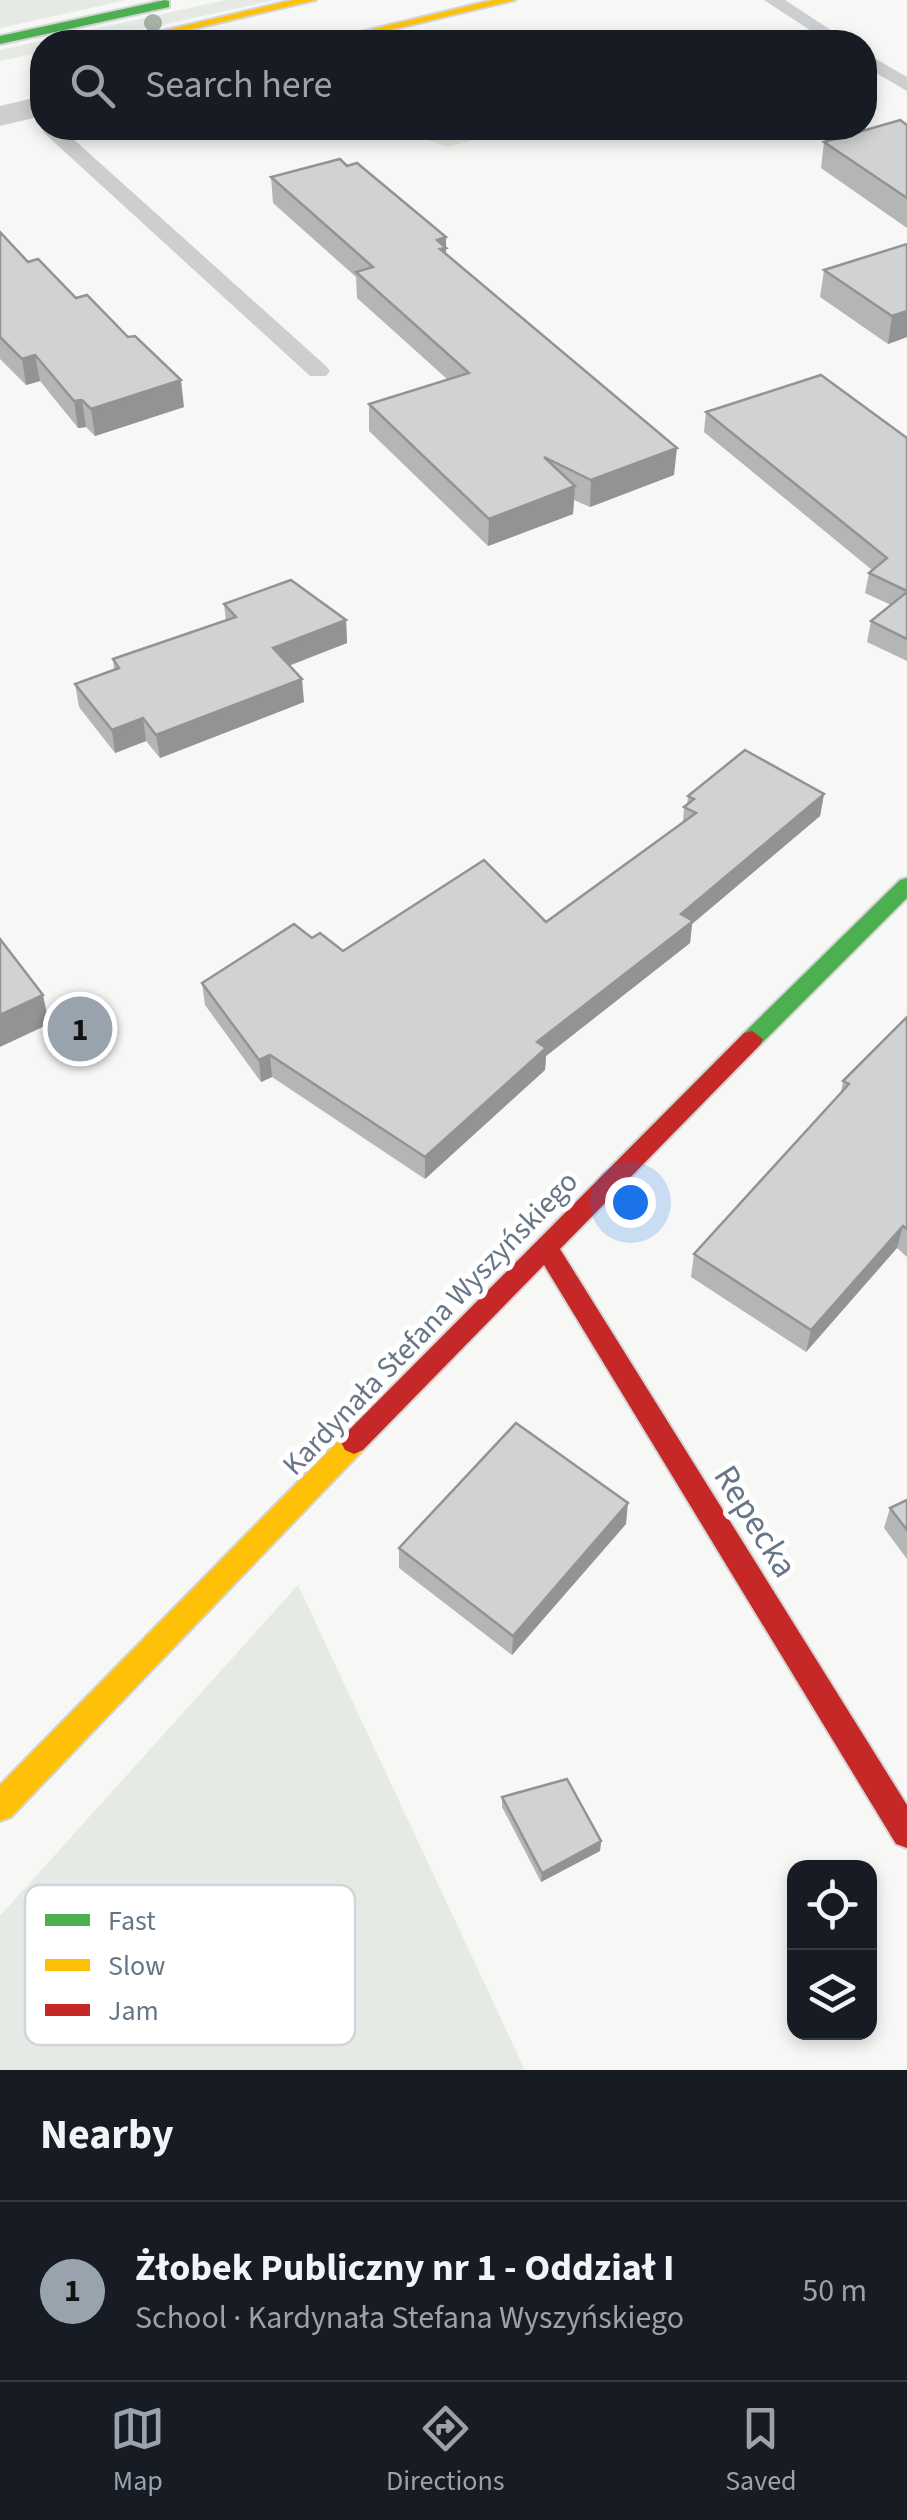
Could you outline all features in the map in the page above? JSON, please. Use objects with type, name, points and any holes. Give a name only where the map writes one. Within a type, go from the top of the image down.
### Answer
[{"type":"street","points":[[46,30],[182,0]]},
{"type":"street","points":[[176,30],[310,0]]},
{"type":"street","points":[[378,30],[509,0]]},
{"type":"street","points":[[0,40],[30,33]]},
{"type":"street","name":"Kardynała Stefana Wyszyńskiego","points":[[0,1806],[544,1245],[904,893]]},
{"type":"street","name":"Repecka","points":[[544,1245],[907,1833]]},
{"type":"lane","points":[[773,0],[821,30]]},
{"type":"lane","points":[[877,66],[907,85]]},
{"type":"lane","points":[[60,140],[318,371]]},
{"type":"shaded area","points":[[0,0],[126,0],[0,28]]},
{"type":"shaded area","points":[[226,0],[275,0],[139,30],[90,30]]},
{"type":"shaded area","points":[[30,43],[30,55],[0,61],[0,50]]},
{"type":"shaded area","points":[[427,140],[473,140],[448,147]]},
{"type":"shaded area","points":[[298,1585],[525,2070],[0,2070],[0,1916],[25,1888],[25,2045],[355,2045],[355,1885],[28,1885]]},
{"type":"building","points":[[900,120],[907,125],[907,198],[824,142],[877,140],[877,127]]},
{"type":"building","points":[[340,159],[347,166],[357,163],[446,237],[437,240],[446,248],[440,249],[677,448],[591,480],[544,457],[575,486],[489,519],[369,404],[469,373],[356,272],[373,267],[271,177]]},
{"type":"building","points":[[0,232],[28,262],[38,259],[76,298],[87,295],[128,337],[135,336],[181,380],[91,409],[82,400],[74,401],[35,355],[22,359],[0,337]]},
{"type":"building","points":[[907,244],[907,311],[892,316],[824,270]]},
{"type":"building","points":[[821,375],[907,438],[907,591],[869,573],[887,558],[706,412]]},
{"type":"building","points":[[291,580],[346,620],[273,648],[302,679],[156,735],[143,718],[112,730],[75,684],[119,668],[113,659],[236,617],[224,604]]},
{"type":"building","points":[[907,592],[907,639],[871,621]]},
{"type":"building","points":[[745,750],[824,794],[681,914],[693,921],[537,1042],[546,1048],[425,1157],[270,1055],[259,1060],[202,983],[294,924],[312,938],[320,933],[343,951],[484,860],[546,922],[696,813],[684,807],[694,799],[688,796]]},
{"type":"building","points":[[0,939],[43,995],[0,1015]]},
{"type":"building","points":[[907,1017],[907,1229],[903,1226],[811,1330],[694,1254],[849,1084],[843,1081]]},
{"type":"building","points":[[516,1423],[628,1503],[513,1636],[399,1548]]},
{"type":"building","points":[[907,1500],[907,1530],[890,1508]]},
{"type":"building","points":[[567,1779],[601,1841],[542,1873],[502,1797]]},
{"type":"traffic: fast","points":[[46,30],[165,4]]},
{"type":"traffic: fast","points":[[0,40],[30,33]]},
{"type":"traffic: fast","points":[[752,1039],[907,885]]},
{"type":"traffic: slow","points":[[176,30],[310,0]]},
{"type":"traffic: slow","points":[[378,30],[509,0]]},
{"type":"traffic: slow","points":[[0,1806],[354,1442]]},
{"type":"traffic: jam","points":[[354,1442],[752,1039]]},
{"type":"traffic: jam","points":[[545,1245],[907,1833]]},
{"type":"place","name":"Żłobek Publiczny nr 1 - Oddział I","points":[[80,1029]]}]
